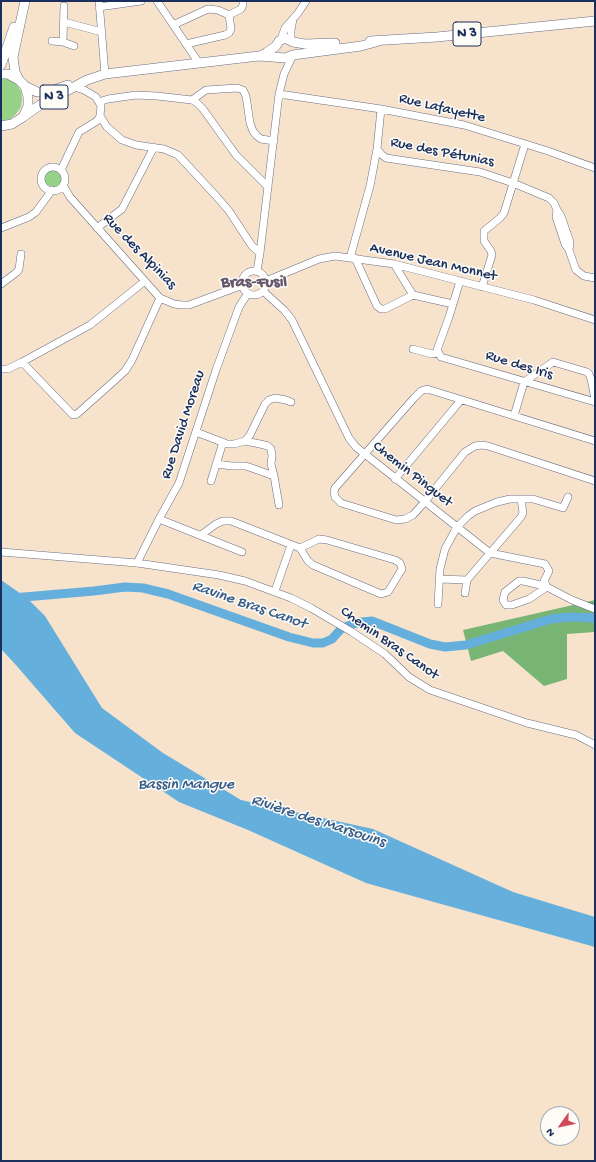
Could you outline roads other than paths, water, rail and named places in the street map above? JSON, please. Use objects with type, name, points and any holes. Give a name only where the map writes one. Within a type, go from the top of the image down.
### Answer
[{"type":"main road","points":[[1,65],[21,1]]},
{"type":"main road","points":[[4,127],[17,122],[22,117],[28,103],[28,92],[15,72],[13,57],[25,1]]},
{"type":"main road","name":"N 3","points":[[557,24],[581,18],[595,17]]},
{"type":"main road","name":"N 3","points":[[293,55],[361,46],[376,42],[557,24],[595,22]]},
{"type":"main road","name":"N 3","points":[[259,56],[285,42],[324,44],[361,40],[376,42]]},
{"type":"main road","points":[[285,42],[295,48],[293,55],[289,57],[282,57],[276,52],[285,42]]},
{"type":"main road","name":"N 3","points":[[22,117],[40,105],[87,80],[105,74],[259,56],[282,57]]},
{"type":"main road","points":[[1,74],[8,74],[22,83]]},
{"type":"main road","name":"N 3","points":[[22,83],[38,92],[48,92],[87,80]]},
{"type":"street","points":[[105,74],[99,4],[141,1]]},
{"type":"street","points":[[157,1],[199,63]]},
{"type":"street","points":[[229,15],[241,9],[243,1]]},
{"type":"street","points":[[285,42],[291,30],[293,19],[306,1]]},
{"type":"street","points":[[63,42],[64,6]]},
{"type":"street","points":[[173,25],[208,9],[218,10],[229,15]]},
{"type":"street","points":[[186,44],[229,33],[229,15]]},
{"type":"street","points":[[64,22],[102,32]]},
{"type":"street","points":[[52,41],[63,42],[74,46]]},
{"type":"street","points":[[257,271],[279,94],[284,74],[293,55]]},
{"type":"street","points":[[282,57],[284,74]]},
{"type":"street","points":[[59,169],[64,163],[80,132],[97,121],[100,116],[100,106],[96,97],[74,87]]},
{"type":"street","points":[[192,100],[206,90],[240,89],[246,96],[250,123],[253,131],[261,139],[274,141]]},
{"type":"street","name":"Rue Lafayette","points":[[279,94],[381,109],[464,125],[595,168]]},
{"type":"street","points":[[99,102],[108,99],[136,95],[192,100],[196,102],[204,109],[236,155],[268,187]]},
{"type":"street","name":"Rue des Pétunias","points":[[381,109],[377,149],[386,158],[480,172],[513,183],[549,198],[554,203],[557,210],[556,217],[564,244],[569,250],[576,270],[584,276],[595,278]]},
{"type":"street","points":[[100,116],[107,127],[122,140],[136,145],[154,147],[178,155],[229,211],[252,246],[260,253]]},
{"type":"street","points":[[482,287],[492,255],[484,241],[484,232],[504,213],[525,144]]},
{"type":"street","points":[[97,228],[122,209],[154,147]]},
{"type":"street","points":[[377,149],[353,258],[377,306],[381,309],[385,309],[414,295],[453,304]]},
{"type":"street","points":[[1,228],[29,217],[36,212],[45,201],[64,176],[59,169],[49,167],[43,171],[41,178],[43,185],[54,188]]},
{"type":"street","name":"Rue des Alpinias","points":[[54,188],[70,197],[160,298],[174,304],[189,305],[243,285]]},
{"type":"street","points":[[1,222],[10,224]]},
{"type":"street","points":[[1,284],[19,269],[21,254]]},
{"type":"street","name":"Avenue Jean Monnet","points":[[266,281],[290,270],[328,256],[353,258],[394,264],[534,300],[595,320]]},
{"type":"street","points":[[394,264],[414,295]]},
{"type":"street","points":[[252,271],[257,271],[264,276],[266,281],[266,286],[263,291],[256,294],[248,293],[243,285],[245,275],[252,271]]},
{"type":"street","points":[[437,353],[460,281]]},
{"type":"street","points":[[1,370],[8,369],[22,362],[94,323],[145,282]]},
{"type":"street","name":"Chemin Pinguet","points":[[263,291],[284,310],[292,320],[349,438],[356,447],[490,553],[545,564],[549,571],[544,582],[546,587]]},
{"type":"street","name":"Rue David Moreau","points":[[137,563],[158,519],[179,483],[221,356],[239,307],[248,293]]},
{"type":"street","points":[[22,362],[70,413],[77,414],[125,370],[132,360],[160,298]]},
{"type":"street","name":"Rue des Iris","points":[[413,349],[432,354],[437,353],[444,359],[474,366],[524,382],[595,400]]},
{"type":"street","points":[[514,416],[524,382],[553,362],[587,372],[591,379],[595,400]]},
{"type":"street","points":[[595,441],[426,389],[421,391],[414,398],[334,492],[335,497],[341,503],[396,520],[409,518],[465,452],[475,446],[488,446],[595,481]]},
{"type":"street","points":[[245,442],[265,404],[269,400],[275,398],[291,402]]},
{"type":"street","points":[[395,479],[461,400]]},
{"type":"street","points":[[196,432],[223,442],[234,444],[245,442],[268,446],[271,449],[271,464],[279,505]]},
{"type":"street","points":[[211,482],[223,442]]},
{"type":"street","points":[[216,464],[246,466],[274,476]]},
{"type":"street","points":[[438,604],[439,579],[444,549],[457,527],[468,516],[475,511],[497,502],[510,499],[533,499],[563,508],[568,497]]},
{"type":"street","points":[[465,593],[467,580],[522,516],[521,499]]},
{"type":"street","points":[[158,519],[242,552]]},
{"type":"street","points":[[201,535],[216,524],[223,521],[231,521],[300,548],[308,561],[313,565],[381,594],[388,592],[402,569],[398,561],[327,540],[314,541],[300,548]]},
{"type":"street","points":[[275,591],[291,545]]},
{"type":"street","name":"Chemin Bras Canot","points":[[1,552],[137,563],[220,575],[245,581],[275,591],[311,608],[352,632],[385,654],[409,677],[430,690],[527,723],[576,735],[595,745]]},
{"type":"street","points":[[439,579],[467,580]]},
{"type":"street","points":[[546,587],[529,599],[512,605],[506,605],[503,600],[505,592],[519,581],[523,580],[546,587],[572,600],[595,609]]},
{"type":"water","points":[[1,580],[27,598],[45,616],[102,708],[163,753],[241,800],[373,829],[513,892],[595,917],[595,947],[366,883],[248,830],[179,802],[75,733],[1,649]]},
{"type":"waterway","name":"Ravine Bras Canot","points":[[1,599],[125,587],[143,588],[168,594],[289,637],[313,643],[323,643],[332,639],[341,629],[352,624],[372,621],[430,644],[445,647],[466,645],[551,619],[569,617],[595,618]]},
{"type":"district","name":"Bras-Fusil","points":[[254,283]]},
{"type":"water label","name":"Bassin Mangue","points":[[186,786]]},
{"type":"water label","name":"Rivière des Marsouins","points":[[318,822]]}]
